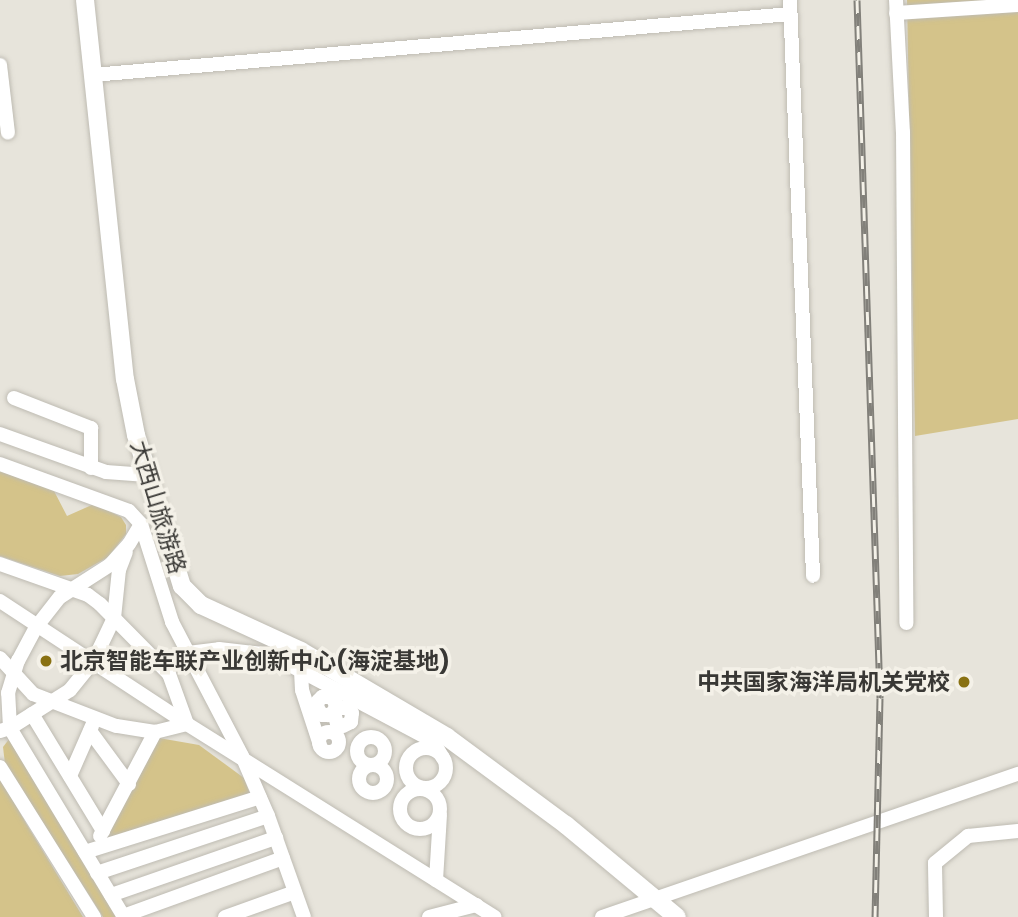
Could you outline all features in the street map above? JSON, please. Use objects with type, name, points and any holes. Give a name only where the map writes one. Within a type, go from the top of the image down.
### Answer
[{"type":"street","name":"大西山旅游路","points":[[85,0],[125,379],[147,475],[177,573],[189,596],[201,605],[301,651],[447,737],[656,897],[677,917]]},
{"type":"street","points":[[906,622],[902,132],[896,7],[1018,5]]},
{"type":"street","points":[[93,75],[790,7],[813,576]]},
{"type":"street","points":[[0,65],[8,133]]},
{"type":"street","points":[[13,398],[90,428],[91,468]]},
{"type":"street","points":[[0,434],[91,468],[106,472],[147,475]]},
{"type":"street","points":[[0,464],[128,511],[141,524],[172,622],[242,756],[260,797],[295,892],[300,916]]},
{"type":"street","points":[[5,730],[70,690],[93,662],[114,618],[119,570],[129,544],[141,524]]},
{"type":"street","points":[[129,544],[110,565],[60,597],[37,626],[8,693],[5,730],[89,851],[97,873],[124,916],[283,858]]},
{"type":"street","points":[[0,564],[88,594],[169,674],[187,724]]},
{"type":"street","points":[[0,601],[187,724],[495,917]]},
{"type":"street","points":[[188,653],[219,649],[271,654],[433,740],[446,769],[442,779],[434,787],[423,788],[404,796],[399,808],[403,821],[421,830],[433,825],[440,813]]},
{"type":"street","points":[[0,658],[33,694],[92,725],[155,732],[187,724]]},
{"type":"street","points":[[301,671],[302,690],[320,745]]},
{"type":"street","points":[[328,685],[317,707],[320,713],[328,715],[334,712]]},
{"type":"street","points":[[361,742],[374,738],[383,744],[382,759],[372,765],[360,759],[357,750],[376,711]]},
{"type":"street","points":[[32,714],[103,831]]},
{"type":"street","points":[[70,776],[92,725]]},
{"type":"street","points":[[92,725],[129,784]]},
{"type":"street","points":[[89,851],[103,831],[155,732]]},
{"type":"street","points":[[436,880],[440,813],[438,800],[408,778],[408,759],[423,748],[435,750],[443,758]]},
{"type":"street","points":[[0,767],[94,917]]},
{"type":"street","points":[[602,917],[1018,774]]},
{"type":"street","points":[[89,851],[260,797]]},
{"type":"street","points":[[89,807],[114,810]]},
{"type":"street","points":[[97,873],[268,816]]},
{"type":"street","points":[[936,917],[935,863],[968,836],[1018,831]]},
{"type":"street","points":[[111,895],[276,838]]},
{"type":"street","points":[[225,917],[295,892]]},
{"type":"street","points":[[429,917],[476,905]]},
{"type":"shaded area","points":[[907,0],[1018,0],[1018,419],[915,436]]},
{"type":"shaded area","points":[[0,471],[53,489],[67,516],[94,504],[121,517],[126,525],[126,534],[108,557],[78,574],[60,576],[0,556]]},
{"type":"shaded area","points":[[10,738],[120,917],[103,917],[5,764],[3,747]]},
{"type":"shaded area","points":[[159,738],[199,745],[244,778],[250,794],[104,841]]},
{"type":"shaded area","points":[[0,778],[27,825],[83,917],[0,917]]},
{"type":"railway","points":[[857,0],[880,698],[875,917]]},
{"type":"place","name":"北京智能车联产业创新中心(海淀基地)","points":[[46,661]]},
{"type":"place","name":"中共国家海洋局机关党校","points":[[964,682]]}]
